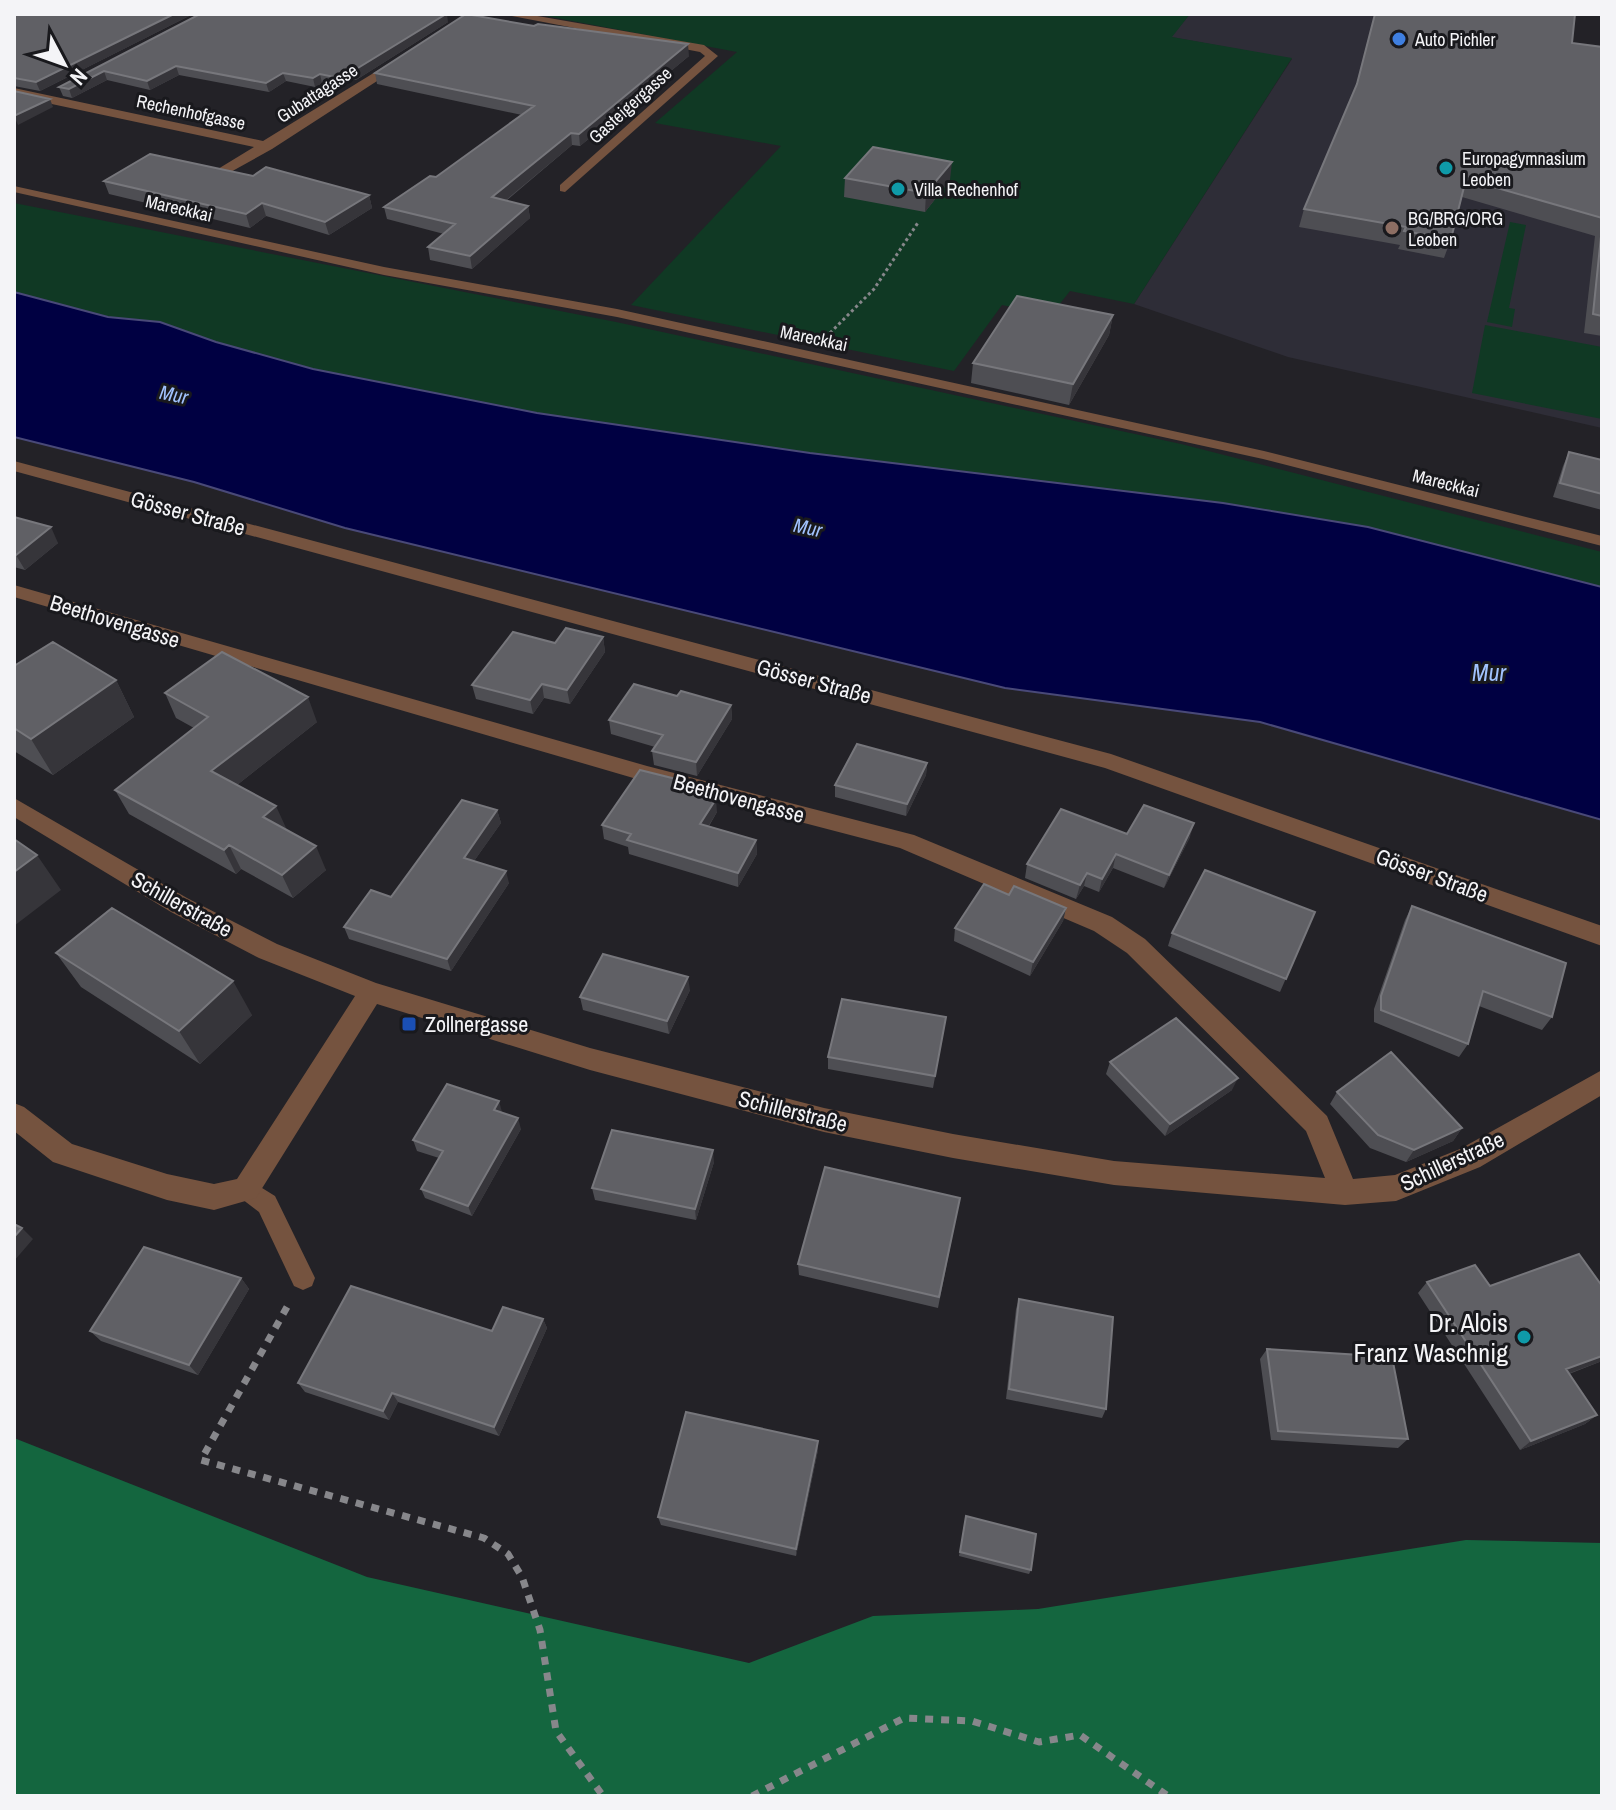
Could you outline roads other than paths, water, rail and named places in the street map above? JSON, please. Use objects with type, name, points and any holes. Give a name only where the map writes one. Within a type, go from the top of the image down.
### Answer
[{"type":"street","name":"Gasteigergasse","points":[[507,14],[704,49],[712,56],[565,188]]},
{"type":"street","name":"Gubattagasse","points":[[218,175],[410,55]]},
{"type":"street","points":[[42,98],[61,88]]},
{"type":"street","name":"Rechenhofgasse","points":[[14,92],[267,146]]},
{"type":"street","name":"Gösser Straße","points":[[14,466],[1111,762],[1602,936]]},
{"type":"street","name":"Beethovengasse","points":[[19,598],[647,774],[906,841],[1103,924],[1136,946],[1317,1124],[1345,1192]]},
{"type":"street","name":"Schillerstraße","points":[[14,806],[179,905],[268,951],[371,992],[590,1059],[824,1120],[1114,1173],[1345,1192],[1396,1188],[1470,1158],[1602,1081]]},
{"type":"street","points":[[14,1115],[63,1153],[167,1187],[214,1197],[246,1189],[371,992]]},
{"type":"lane","name":"Mareckkai","points":[[14,189],[384,271],[617,313],[1233,448],[1602,541]]},
{"type":"lane","points":[[246,1189],[267,1204],[303,1278]]},
{"type":"water","name":"Mur","points":[[14,292],[108,317],[160,322],[216,342],[313,369],[537,413],[810,453],[1223,503],[1368,527],[1602,587],[1602,820],[1260,722],[1005,688],[345,528],[194,482],[14,437]]},
{"type":"place","name":"Auto Pichler","points":[[1399,39]]},
{"type":"place","name":"Europagymnasium Leoben","points":[[1446,168]]},
{"type":"place","name":"Villa Rechenhof","points":[[898,189]]},
{"type":"place","name":"BG/BRG/ORG Leoben","points":[[1392,228]]},
{"type":"place","name":"Zollnergasse","points":[[409,1024]]},
{"type":"place","name":"Dr. Alois Franz Waschnig","points":[[1524,1337]]}]
